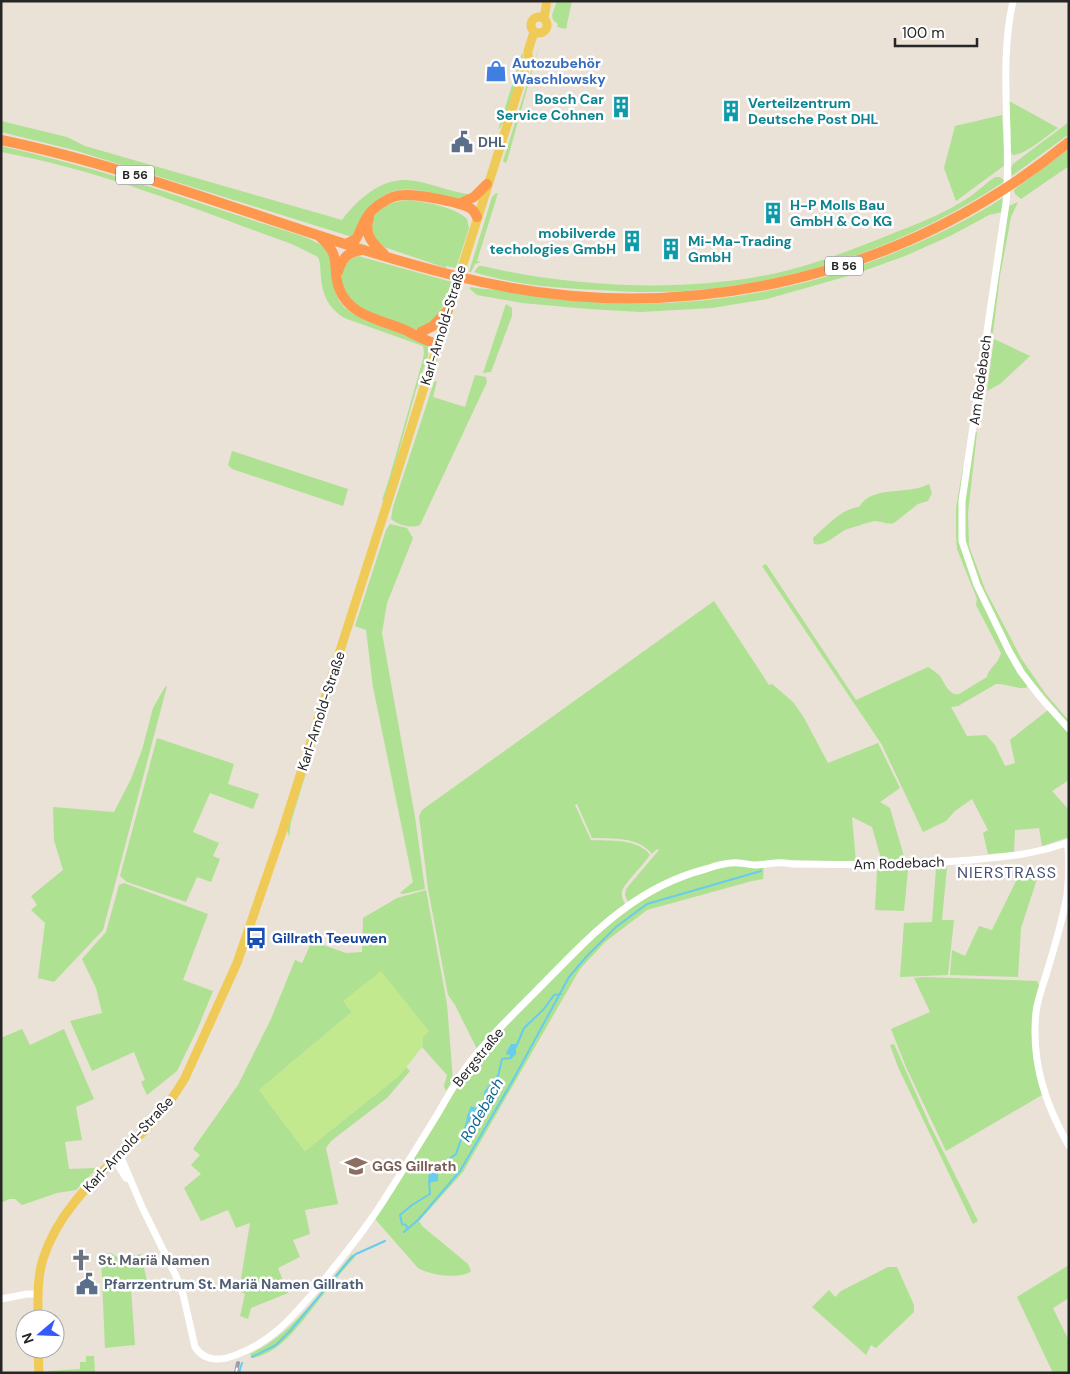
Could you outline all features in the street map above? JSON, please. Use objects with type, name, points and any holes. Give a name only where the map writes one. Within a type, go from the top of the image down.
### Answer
[{"type":"highway","name":"B 56","points":[[1,140],[40,148],[122,171],[346,244],[444,273],[534,291],[623,299],[682,298],[754,288],[835,269],[874,256],[944,225],[993,196],[1069,142]]},
{"type":"highway","points":[[460,204],[474,197],[487,184]]},
{"type":"highway","points":[[346,244],[356,239],[364,219],[372,210],[385,200],[399,195],[416,195],[460,204],[472,208],[477,217]]},
{"type":"highway","points":[[438,200],[477,217]]},
{"type":"highway","points":[[372,210],[367,224],[367,232],[372,242],[386,256]]},
{"type":"highway","points":[[317,234],[334,253],[337,278],[342,296],[352,307],[368,316],[437,344]]},
{"type":"highway","points":[[337,278],[346,255],[364,249]]},
{"type":"highway","points":[[421,332],[433,326],[448,310]]},
{"type":"highway","points":[[406,330],[431,335],[437,344]]},
{"type":"main road","points":[[542,17],[547,1]]},
{"type":"main road","points":[[542,17],[547,22],[546,28],[542,32],[536,32],[531,28],[531,22],[534,18],[542,17]]},
{"type":"main road","name":"Karl-Arnold-Straße","points":[[38,1309],[38,1294],[44,1258],[57,1226],[75,1201],[158,1116],[175,1093],[184,1078],[236,963],[308,752],[528,59],[528,51],[536,32]]},
{"type":"main road","points":[[38,1359],[39,1373]]},
{"type":"street","name":"Am Rodebach","points":[[1013,1],[1008,23],[1006,49],[1009,161],[1006,203],[962,502],[962,541],[977,585],[1009,651],[1025,678],[1069,729]]},
{"type":"street","name":"Am Rodebach","points":[[786,862],[792,864],[884,865],[935,863],[1027,855],[1068,842]]},
{"type":"street","points":[[1068,842],[1067,894],[1061,923],[1036,1011],[1036,1032],[1042,1090],[1053,1117],[1069,1146]]},
{"type":"street","name":"Bergstraße","points":[[118,1157],[126,1178],[129,1179],[177,1278],[197,1350],[206,1358],[217,1360],[243,1352],[267,1340],[285,1325],[373,1218],[468,1064],[497,1030],[532,994],[612,917],[627,905],[654,889],[692,872],[738,862],[767,865],[786,862]]},
{"type":"street","points":[[1,1299],[38,1294]]},
{"type":"green space","points":[[557,1],[572,1],[566,29],[557,27],[558,24],[553,20],[552,15]]},
{"type":"green space","points":[[539,46],[507,161],[506,163],[503,161]]},
{"type":"green space","points":[[522,53],[522,61],[514,94],[502,125],[498,130]]},
{"type":"green space","points":[[1009,101],[1058,128],[1024,152],[1013,155],[1010,152]]},
{"type":"green space","points":[[1002,115],[1005,165],[956,201],[944,168],[955,126]]},
{"type":"green space","points":[[1,121],[67,137],[85,146],[342,220],[370,192],[387,183],[396,181],[414,181],[474,195],[455,200],[411,190],[399,190],[389,193],[379,198],[372,205],[352,236],[349,236],[74,150],[1,132]]},
{"type":"green space","points":[[1069,122],[1069,134],[1012,176],[1011,168],[1013,164]]},
{"type":"green space","points":[[1,146],[95,170],[157,189],[299,235],[324,247],[329,252],[334,286],[341,304],[364,319],[396,331],[428,347],[428,356],[415,393],[385,501],[382,500],[423,359],[423,346],[341,316],[325,296],[318,257],[292,244],[112,180],[75,169],[1,152]]},
{"type":"green space","points":[[1069,149],[1069,166],[1021,199],[1015,194],[1014,190]]},
{"type":"green space","points":[[995,177],[1000,177],[1005,181],[931,224],[892,241],[852,257],[811,269],[728,287],[663,292],[567,288],[505,280],[474,272],[479,266],[482,266],[556,279],[636,285],[715,283],[753,278],[815,263],[921,222],[971,196]]},
{"type":"green space","points":[[498,193],[477,261],[481,262],[475,264],[471,272],[469,272],[492,197]]},
{"type":"green space","points":[[1004,197],[1002,212],[989,215],[952,235],[905,256],[855,274],[767,299],[712,308],[641,312],[522,303],[477,295],[470,289],[470,287],[499,290],[603,303],[699,301],[746,295],[794,285],[841,272],[889,255],[948,229]]},
{"type":"green space","points":[[409,200],[448,208],[467,219],[469,228],[456,268],[446,266],[446,268],[384,247],[372,236],[372,220],[377,211],[387,205]]},
{"type":"green space","points":[[1018,202],[1011,217],[1000,276],[993,333],[990,332],[1009,206]]},
{"type":"green space","points":[[358,256],[452,282],[435,321],[423,328],[407,328],[380,317],[350,300],[343,287],[343,269],[351,259]]},
{"type":"green space","points":[[506,304],[512,308],[512,316],[491,372],[483,373]]},
{"type":"green space","points":[[989,337],[992,338],[979,420],[976,418]]},
{"type":"green space","points":[[994,339],[1030,356],[1000,384],[987,391]]},
{"type":"green space","points":[[475,375],[486,377],[487,382],[420,525],[405,526],[397,523],[391,519],[393,507],[434,382],[437,381],[433,397],[465,407]]},
{"type":"green space","points":[[425,399],[388,515],[387,512]]},
{"type":"green space","points":[[974,429],[977,433],[968,513],[969,546],[985,589],[1021,658],[1045,693],[1069,721],[1069,725],[1025,672],[1006,639],[979,584],[967,549],[965,497]]},
{"type":"green space","points":[[232,451],[348,489],[343,506],[232,469],[228,465]]},
{"type":"green space","points":[[963,467],[960,542],[1028,685],[1026,688],[1022,688],[996,684],[958,706],[951,707],[967,736],[986,735],[995,745],[1005,766],[1015,763],[1010,740],[1048,710],[1069,734],[1069,780],[1052,791],[1069,810],[1069,837],[1042,846],[1039,828],[1015,830],[1014,852],[988,854],[983,833],[988,830],[972,799],[955,811],[946,821],[923,832],[882,745],[762,566],[766,564],[856,700],[928,667],[939,675],[949,691],[959,694],[987,677],[1001,653],[976,605],[977,599],[957,549],[956,508]]},
{"type":"green space","points":[[929,484],[932,493],[928,501],[918,504],[894,523],[873,521],[845,530],[822,544],[814,544],[813,538],[834,519],[852,508],[859,507],[873,495]]},
{"type":"green space","points":[[390,524],[407,528],[413,538],[387,603],[382,633],[415,817],[425,889],[403,894],[400,893],[413,882],[373,687],[366,630],[355,626],[386,530]]},
{"type":"green space","points":[[714,601],[769,685],[772,684],[793,702],[803,716],[828,763],[878,743],[900,788],[880,802],[890,808],[905,860],[882,862],[872,827],[852,817],[856,862],[764,861],[763,879],[647,910],[605,942],[580,969],[463,1172],[419,1221],[422,1226],[468,1264],[471,1271],[466,1274],[453,1276],[423,1271],[418,1268],[375,1219],[472,1065],[504,1029],[606,926],[630,907],[625,895],[626,889],[659,850],[657,849],[652,854],[640,844],[632,841],[592,838],[577,804],[575,805],[591,840],[631,843],[645,850],[650,855],[622,891],[625,904],[593,930],[478,1051],[448,995],[428,889],[419,816],[422,810]]},
{"type":"green space","points":[[167,686],[103,930],[54,982],[38,978],[45,923],[31,910],[37,905],[31,896],[63,870],[54,840],[53,807],[114,812],[131,779],[142,750],[153,708]]},
{"type":"green space","points":[[319,731],[291,822],[289,837],[287,830]]},
{"type":"green space","points":[[157,738],[234,764],[228,784],[259,794],[253,809],[210,793],[193,832],[219,843],[213,856],[220,859],[211,882],[197,877],[186,902],[127,882],[120,876]]},
{"type":"green space","points":[[947,867],[942,920],[954,920],[948,975],[900,977],[904,923],[932,922],[936,868]]},
{"type":"green space","points":[[877,870],[908,870],[904,911],[875,910]]},
{"type":"green space","points":[[1018,877],[1037,879],[1021,928],[1018,977],[950,975],[952,950],[965,956],[979,926],[992,930]]},
{"type":"green space","points":[[124,883],[208,914],[183,980],[213,991],[177,1071],[147,1095],[141,1082],[145,1080],[134,1052],[92,1071],[70,1021],[102,1013],[96,988],[82,959],[106,932],[119,885]]},
{"type":"green space","points":[[426,890],[447,1004],[453,1080],[446,1091],[444,1086],[447,1075],[422,1047],[423,1037],[429,1031],[344,1002],[352,1012],[259,1090],[305,1151],[400,1075],[406,1067],[410,1071],[387,1098],[331,1141],[326,1148],[338,1204],[305,1210],[310,1234],[293,1240],[300,1257],[278,1268],[288,1293],[251,1308],[248,1319],[240,1316],[245,1294],[239,1291],[250,1223],[236,1228],[228,1210],[201,1221],[184,1188],[201,1174],[191,1165],[200,1155],[193,1149],[238,1085],[271,1019],[295,960],[302,963],[312,941],[346,953],[362,952],[363,918],[397,898]]},
{"type":"green space","points":[[381,971],[429,1031],[423,1037],[422,1047],[400,1075],[305,1151],[259,1090],[352,1012],[343,1001]]},
{"type":"green space","points":[[914,978],[1037,981],[1040,988],[1036,1064],[1042,1095],[946,1151],[906,1067],[891,1029],[930,1012]]},
{"type":"green space","points":[[22,1029],[30,1045],[64,1029],[94,1099],[76,1107],[82,1140],[65,1142],[69,1169],[97,1168],[76,1190],[57,1193],[22,1205],[15,1199],[9,1199],[1,1203],[1,1035],[3,1037]]},
{"type":"green space","points":[[894,1044],[929,1123],[978,1221],[973,1224],[898,1067],[890,1045]]},
{"type":"green space","points":[[111,1253],[120,1259],[141,1254],[148,1286],[131,1289],[135,1345],[105,1348],[101,1255]]},
{"type":"green space","points":[[352,1254],[355,1257],[292,1333],[274,1349],[252,1358],[250,1354],[280,1335],[306,1310]]},
{"type":"green space","points":[[1069,1265],[1069,1298],[1053,1308],[1069,1341],[1069,1373],[1053,1373],[1017,1297]]},
{"type":"green space","points":[[888,1267],[897,1267],[914,1305],[914,1312],[876,1348],[871,1345],[866,1355],[812,1307],[829,1290],[835,1297],[841,1291]]},
{"type":"green space","points":[[86,1356],[94,1356],[95,1373],[48,1373],[48,1371],[80,1369],[80,1362],[86,1362]]},
{"type":"water","points":[[511,1044],[516,1044],[516,1054],[511,1059],[509,1054],[507,1055],[506,1053]]},
{"type":"water","points":[[471,1106],[478,1109],[481,1116],[474,1122],[466,1122],[467,1116]]},
{"type":"water","points":[[434,1170],[438,1174],[438,1181],[428,1183],[429,1172]]},
{"type":"waterway","name":"Rodebach","points":[[404,1232],[419,1219],[460,1171],[513,1080],[569,977],[587,956],[616,927],[647,904],[761,871]]},
{"type":"waterway","name":"Rodebach","points":[[516,1047],[524,1028],[544,1009],[554,995],[561,994]]},
{"type":"waterway","name":"Rodebach","points":[[477,1111],[484,1104],[485,1092],[498,1076],[502,1059],[511,1058]]},
{"type":"waterway","name":"Rodebach","points":[[433,1171],[456,1154],[467,1122]]},
{"type":"waterway","name":"Rodebach","points":[[408,1229],[406,1225],[402,1224],[400,1215],[430,1194],[429,1182]]},
{"type":"waterway","name":"Rodebach","points":[[252,1357],[276,1345],[291,1330],[351,1258],[385,1241]]},
{"type":"waterway","name":"Rodebach","points":[[239,1373],[242,1363]]},
{"type":"railway","points":[[236,1373],[238,1363]]},
{"type":"place","name":"Autozubehör Waschlowsky","points":[[496,71]]},
{"type":"place","name":"Bosch Car Service Cohnen","points":[[621,107]]},
{"type":"place","name":"Verteilzentrum Deutsche Post DHL","points":[[731,111]]},
{"type":"place","name":"DHL","points":[[462,142]]},
{"type":"place","name":"H-P Molls Bau GmbH & Co KG","points":[[773,213]]},
{"type":"place","name":"mobilverde techologies GmbH","points":[[632,241]]},
{"type":"place","name":"Mi-Ma-Trading GmbH","points":[[671,249]]},
{"type":"place","name":"Gillrath Teeuwen","points":[[256,938]]},
{"type":"place","name":"GGS Gillrath","points":[[356,1166]]},
{"type":"place","name":"St. Mariä Namen","points":[[81,1260]]},
{"type":"place","name":"Pfarrzentrum St. Mariä Namen Gillrath","points":[[87,1284]]},
{"type":"district","name":"NIERSTRASS","points":[[1007,872]]}]
